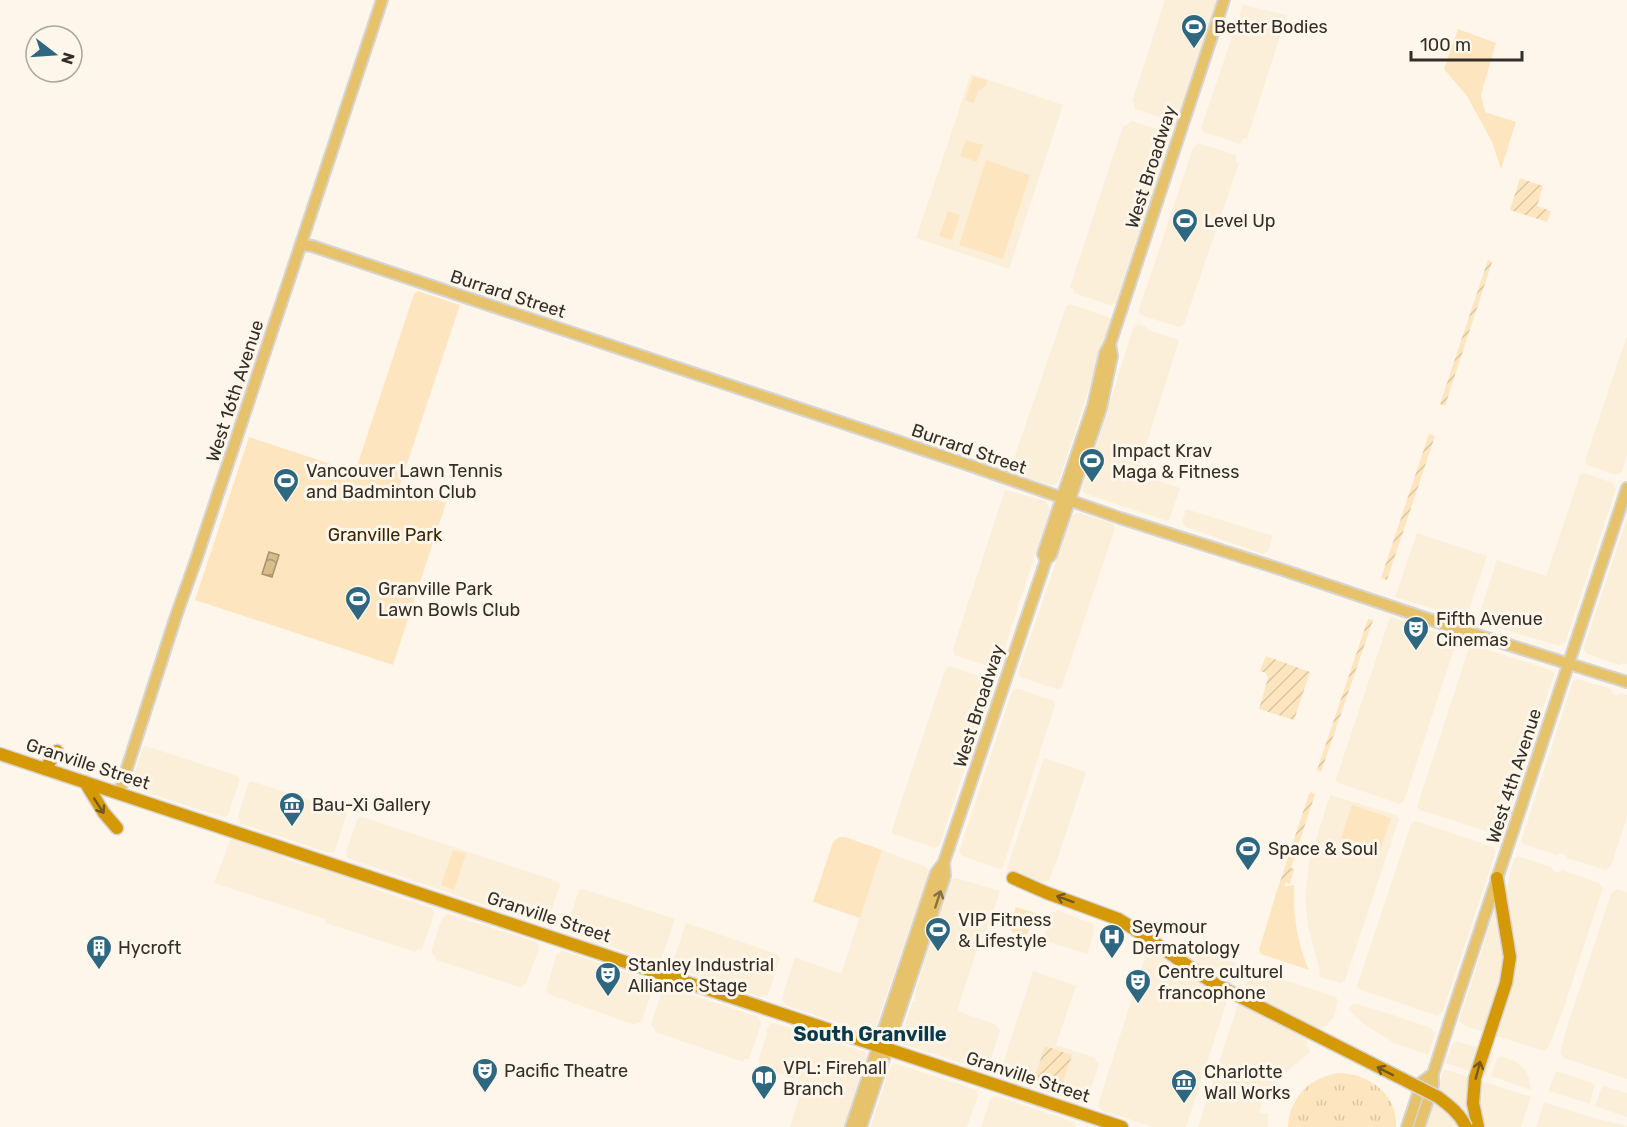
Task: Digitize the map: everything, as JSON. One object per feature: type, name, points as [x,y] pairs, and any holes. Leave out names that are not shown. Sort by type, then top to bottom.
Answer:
[{"type":"highway","points":[[45,769],[57,751]]},
{"type":"highway","name":"Granville Street","points":[[0,754],[1122,1127]]},
{"type":"highway","points":[[85,782],[104,813],[117,828]]},
{"type":"highway","points":[[1013,878],[1118,919],[1217,985],[1438,1097],[1452,1107],[1466,1127]]},
{"type":"highway","points":[[1478,1127],[1473,1103],[1475,1078],[1509,969],[1509,945],[1497,878]]},
{"type":"main road","name":"West 16th Avenue","points":[[119,793],[382,0]]},
{"type":"main road","name":"West Broadway","points":[[852,1127],[945,876],[944,862],[1046,560],[1043,554],[1101,408],[1112,356],[1110,344],[1224,0]]},
{"type":"main road","name":"Burrard Street","points":[[301,245],[312,246],[1455,628],[1627,682]]},
{"type":"main road","name":"West 4th Avenue","points":[[1419,1127],[1433,1085],[1433,1074],[1627,488]]},
{"type":"main road","name":"West Broadway","points":[[861,1127],[883,1047]]},
{"type":"main road","name":"West 4th Avenue","points":[[1407,1127],[1422,1082],[1433,1074]]},
{"type":"shaded area","points":[[1165,0],[1217,0],[1181,118],[1175,122],[1136,109],[1135,103],[1132,102]]},
{"type":"shaded area","points":[[1243,5],[1287,15],[1247,139],[1244,138],[1240,144],[1204,132],[1201,128]]},
{"type":"shaded area","points":[[971,74],[1063,105],[1009,269],[916,238]]},
{"type":"shaded area","points":[[1132,121],[1169,133],[1173,138],[1119,303],[1110,305],[1074,293],[1073,288],[1070,287],[1123,126]]},
{"type":"shaded area","points":[[1198,143],[1236,155],[1236,162],[1239,163],[1184,324],[1179,327],[1143,316],[1139,309],[1193,148]]},
{"type":"shaded area","points":[[1070,304],[1108,317],[1111,321],[1059,480],[1052,485],[1009,473],[1066,307]]},
{"type":"shaded area","points":[[1138,324],[1148,330],[1179,340],[1137,474],[1180,488],[1167,521],[1086,494],[1082,490],[1133,329]]},
{"type":"shaded area","points":[[1627,335],[1627,455],[1622,472],[1616,475],[1587,465],[1585,461]]},
{"type":"shaded area","points":[[1584,473],[1613,483],[1616,489],[1565,643],[1560,646],[1482,623],[1479,615],[1497,560],[1546,576],[1580,475]]},
{"type":"shaded area","points":[[1005,490],[1046,501],[1050,509],[1000,663],[994,668],[954,655],[953,649]]},
{"type":"shaded area","points":[[1186,509],[1273,536],[1268,551],[1263,554],[1186,527],[1182,522]]},
{"type":"shaded area","points":[[1075,513],[1113,524],[1115,528],[1059,690],[1023,678],[1019,670],[1072,516]]},
{"type":"shaded area","points":[[1627,518],[1627,664],[1619,665],[1588,654],[1584,648]]},
{"type":"shaded area","points":[[1417,533],[1487,556],[1465,616],[1461,617],[1395,597]]},
{"type":"shaded area","points":[[1390,617],[1453,638],[1456,643],[1404,801],[1400,804],[1335,782]]},
{"type":"shaded area","points":[[1472,645],[1551,670],[1554,674],[1503,831],[1498,835],[1420,810],[1417,807],[1469,648]]},
{"type":"shaded area","points":[[949,666],[988,679],[992,684],[940,844],[935,848],[893,834],[892,830],[945,670]]},
{"type":"shaded area","points":[[1577,679],[1611,689],[1613,694],[1627,695],[1627,817],[1611,866],[1606,870],[1567,858],[1566,855],[1560,853],[1557,855],[1523,844],[1521,841],[1573,681]]},
{"type":"shaded area","points":[[1015,689],[1054,701],[1055,705],[1003,867],[1000,869],[962,856],[959,852],[1011,694]]},
{"type":"shaded area","points":[[146,746],[238,776],[240,779],[228,815],[220,816],[133,788],[132,782],[143,747]]},
{"type":"shaded area","points":[[1044,758],[1086,772],[1057,860],[1049,880],[1044,882],[1008,872],[1007,868]]},
{"type":"shaded area","points":[[251,781],[347,812],[335,851],[327,852],[240,823],[238,816]]},
{"type":"shaded area","points":[[1330,795],[1396,815],[1399,819],[1345,980],[1341,983],[1319,977],[1320,972],[1308,926],[1305,899],[1309,862]]},
{"type":"shaded area","points":[[358,817],[557,881],[560,886],[547,923],[542,924],[347,858],[346,852]]},
{"type":"shaded area","points":[[1416,821],[1493,847],[1496,851],[1443,1011],[1438,1016],[1361,990],[1357,986],[1411,824]]},
{"type":"shaded area","points":[[234,838],[280,854],[288,860],[306,866],[315,865],[354,878],[361,884],[431,908],[434,914],[422,949],[415,952],[214,883],[230,840]]},
{"type":"shaded area","points":[[882,850],[925,866],[929,873],[875,1028],[870,1033],[788,1006],[782,998],[795,957],[841,974]]},
{"type":"shaded area","points":[[1518,856],[1551,867],[1558,873],[1562,870],[1599,883],[1603,888],[1562,1013],[1548,1048],[1544,1051],[1465,1026],[1459,1021],[1496,906],[1506,899],[1510,873],[1514,859]]},
{"type":"shaded area","points":[[956,878],[1000,891],[984,938],[981,938],[957,1011],[997,1025],[1000,1030],[986,1070],[903,1044],[901,1040],[912,1002],[916,1001],[915,993],[948,884]]},
{"type":"shaded area","points":[[583,889],[675,919],[661,960],[655,962],[569,932],[567,926],[579,890]]},
{"type":"shaded area","points":[[1616,889],[1627,892],[1627,1079],[1564,1058],[1560,1054],[1611,894]]},
{"type":"shaded area","points":[[1057,910],[1093,924],[1093,929],[1095,929],[1087,954],[1043,940],[1051,915]]},
{"type":"shaded area","points":[[448,914],[536,942],[539,949],[526,984],[522,988],[436,960],[431,952],[442,918]]},
{"type":"shaded area","points":[[686,923],[777,954],[780,958],[768,995],[761,997],[675,968],[673,962]]},
{"type":"shaded area","points":[[1154,943],[1191,948],[1235,963],[1238,967],[1186,1127],[1153,1127],[1101,1110],[1098,1105],[1149,945]]},
{"type":"shaded area","points":[[563,951],[651,981],[653,987],[641,1023],[635,1025],[548,994],[546,990],[557,954]]},
{"type":"shaded area","points":[[1251,970],[1336,997],[1338,1002],[1333,1018],[1326,1026],[1311,1032],[1307,1043],[1310,1052],[1282,1076],[1262,1104],[1259,1112],[1268,1114],[1268,1127],[1198,1127],[1248,974]]},
{"type":"shaded area","points":[[1033,971],[1076,986],[1056,1045],[1096,1058],[1099,1064],[1087,1098],[1083,1102],[1079,1103],[1004,1077],[1000,1073]]},
{"type":"shaded area","points":[[668,987],[758,1017],[761,1024],[749,1059],[744,1059],[743,1062],[655,1032],[651,1025],[662,991]]},
{"type":"shaded area","points":[[1353,1004],[1431,1028],[1435,1036],[1428,1055],[1394,1043],[1363,1023],[1348,1009]]},
{"type":"shaded area","points":[[774,1023],[865,1052],[866,1057],[844,1127],[790,1127],[804,1082],[762,1068],[763,1066],[758,1062],[766,1031],[770,1024]]},
{"type":"shaded area","points":[[1456,1041],[1494,1053],[1486,1076],[1446,1063],[1451,1046]]},
{"type":"shaded area","points":[[1502,1056],[1518,1063],[1525,1070],[1531,1090],[1491,1076],[1497,1058]]},
{"type":"shaded area","points":[[894,1063],[977,1090],[978,1096],[967,1127],[870,1127],[890,1068]]},
{"type":"shaded area","points":[[1444,1069],[1531,1097],[1521,1127],[1425,1127]]},
{"type":"shaded area","points":[[1557,1071],[1595,1084],[1590,1104],[1549,1091]]},
{"type":"shaded area","points":[[1604,1086],[1627,1093],[1627,1117],[1595,1106]]},
{"type":"shaded area","points":[[996,1096],[1074,1122],[1076,1127],[981,1127],[990,1100]]},
{"type":"shaded area","points":[[1544,1102],[1593,1118],[1627,1127],[1536,1127]]},
{"type":"green space","points":[[1458,29],[1496,43],[1481,94],[1485,112],[1516,122],[1501,169],[1492,142],[1467,96],[1444,69]]},
{"type":"green space","points":[[973,76],[987,80],[986,86],[978,91],[974,103],[965,100]]},
{"type":"green space","points":[[966,140],[983,145],[977,162],[960,156]]},
{"type":"green space","points":[[986,160],[1030,175],[1003,259],[959,245]]},
{"type":"green space","points":[[1520,178],[1543,186],[1537,206],[1551,211],[1547,222],[1510,210]]},
{"type":"green space","points":[[948,211],[960,215],[952,240],[939,236]]},
{"type":"green space","points":[[1488,260],[1492,262],[1445,406],[1440,404]]},
{"type":"green space","name":"Granville Park","points":[[418,291],[460,305],[399,488],[446,503],[393,665],[195,600],[249,437],[355,472],[414,294]]},
{"type":"green space","points":[[1429,434],[1435,436],[1387,580],[1381,578]]},
{"type":"green space","points":[[1368,619],[1373,620],[1321,772],[1317,770]]},
{"type":"green space","points":[[1266,656],[1310,672],[1294,720],[1259,709],[1268,678],[1266,673],[1260,671]]},
{"type":"green space","points":[[1311,792],[1315,794],[1291,868],[1294,869],[1290,884],[1286,882],[1283,890],[1278,888]]},
{"type":"green space","points":[[1352,805],[1391,818],[1380,851],[1341,838]]},
{"type":"green space","points":[[839,837],[882,850],[860,918],[813,902],[833,842]]},
{"type":"green space","points":[[453,850],[466,854],[454,890],[441,885]]},
{"type":"green space","points":[[1294,885],[1297,928],[1301,949],[1309,970],[1261,954],[1259,950],[1278,887]]},
{"type":"green space","points":[[1016,907],[1035,913],[1026,938],[1013,933],[1010,928]]},
{"type":"green space","points":[[1045,1046],[1072,1055],[1060,1091],[1033,1082]]},
{"type":"green space","points":[[1338,1073],[1360,1077],[1379,1088],[1392,1105],[1396,1127],[1288,1127],[1292,1107],[1303,1091],[1319,1079]]},
{"type":"water","points":[[269,552],[279,555],[272,577],[262,574]]},
{"type":"place","name":"Better Bodies","points":[[1194,50]]},
{"type":"place","name":"Level Up","points":[[1185,244]]},
{"type":"place","name":"Impact Krav Maga & Fitness","points":[[1092,484]]},
{"type":"place","name":"Vancouver Lawn Tennis and Badminton Club","points":[[286,504]]},
{"type":"place","name":"Granville Park Lawn Bowls Club","points":[[358,622]]},
{"type":"place","name":"Fifth Avenue Cinemas","points":[[1416,652]]},
{"type":"place","name":"Bau-Xi Gallery","points":[[292,828]]},
{"type":"place","name":"Space & Soul","points":[[1248,872]]},
{"type":"place","name":"VIP Fitness & Lifestyle","points":[[938,953]]},
{"type":"place","name":"Seymour Dermatology","points":[[1112,960]]},
{"type":"place","name":"Hycroft","points":[[99,971]]},
{"type":"place","name":"Stanley Industrial Alliance Stage","points":[[608,998]]},
{"type":"place","name":"Centre culturel francophone","points":[[1138,1005]]},
{"type":"place","name":"Pacific Theatre","points":[[485,1094]]},
{"type":"place","name":"VPL: Firehall Branch","points":[[764,1101]]},
{"type":"place","name":"Charlotte Wall Works","points":[[1184,1105]]},
{"type":"district","name":"South Granville","points":[[870,1034]]}]
